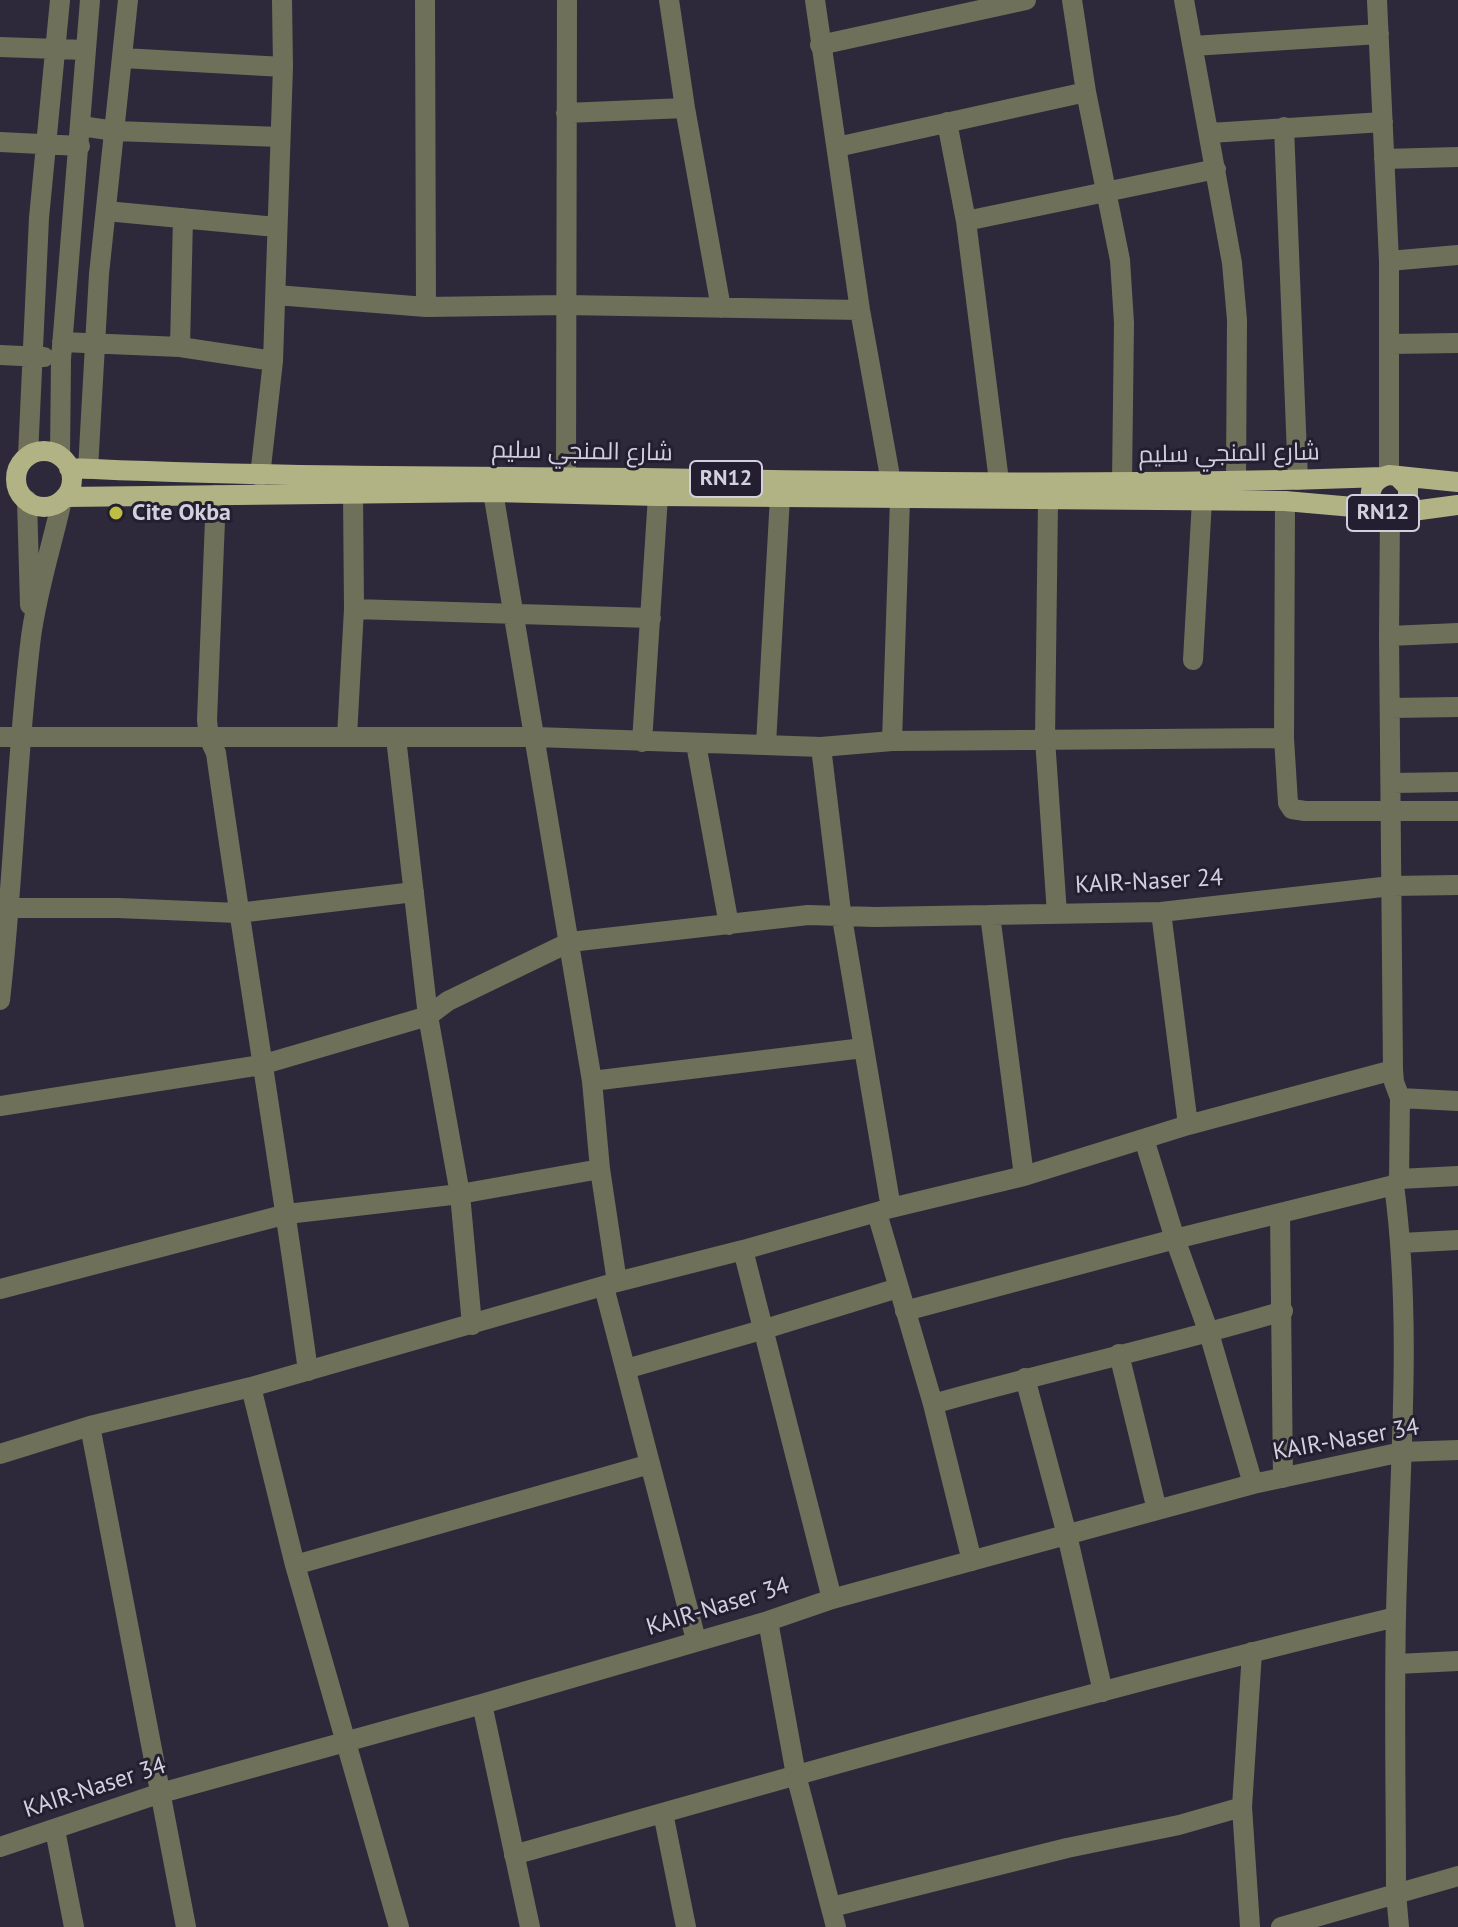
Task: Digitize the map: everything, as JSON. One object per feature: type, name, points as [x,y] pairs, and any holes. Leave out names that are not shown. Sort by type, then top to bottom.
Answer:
[{"type":"main road","name":"RN12","points":[[16,463],[39,451],[72,464]]},
{"type":"main road","points":[[16,463],[17,487],[25,499]]},
{"type":"main road","name":"شارع المنجي سليم","points":[[72,464],[260,476],[566,477],[896,490],[1048,501],[1285,501],[1388,512],[1458,505]]},
{"type":"main road","points":[[64,499],[71,487],[72,464]]},
{"type":"main road","name":"شارع المنجي سليم","points":[[64,499],[353,492],[780,497],[999,481],[1236,481],[1389,476],[1458,482]]},
{"type":"main road","name":"RN12","points":[[1389,476],[1408,487],[1410,494],[1408,502],[1388,512],[1370,495],[1375,481],[1389,476]]},
{"type":"main road","name":"RN12","points":[[0,496],[48,506],[64,499]]},
{"type":"street","points":[[16,463],[33,357],[39,218],[60,0]]},
{"type":"street","points":[[72,464],[62,350],[90,0]]},
{"type":"street","points":[[72,464],[93,343],[128,0]]},
{"type":"street","points":[[260,476],[273,361],[283,67],[282,0]]},
{"type":"street","points":[[425,0],[426,307]]},
{"type":"street","points":[[566,477],[567,0]]},
{"type":"street","points":[[669,0],[721,308]]},
{"type":"street","points":[[815,0],[860,310],[896,490],[892,741]]},
{"type":"street","points":[[820,45],[1026,0]]},
{"type":"street","points":[[1072,0],[1086,92],[1120,260],[1124,323],[1122,482]]},
{"type":"street","points":[[1184,0],[1232,263],[1237,320],[1236,481]]},
{"type":"street","points":[[1377,0],[1389,261],[1389,476]]},
{"type":"street","points":[[1193,46],[1379,34]]},
{"type":"street","points":[[0,47],[86,50]]},
{"type":"street","points":[[123,58],[283,67]]},
{"type":"street","points":[[837,147],[1086,92]]},
{"type":"street","points":[[566,113],[685,108]]},
{"type":"street","points":[[947,122],[966,221],[999,481]]},
{"type":"street","points":[[1210,133],[1383,122]]},
{"type":"street","points":[[1284,127],[1298,480]]},
{"type":"street","points":[[0,142],[46,143],[115,131],[280,137]]},
{"type":"street","points":[[1384,159],[1458,157]]},
{"type":"street","points":[[966,221],[1216,169]]},
{"type":"street","points":[[106,211],[276,227]]},
{"type":"street","points":[[180,347],[183,218]]},
{"type":"street","points":[[1389,261],[1458,255]]},
{"type":"street","points":[[276,295],[426,307],[565,305],[860,310]]},
{"type":"street","points":[[0,355],[33,357],[93,343],[180,347],[273,361]]},
{"type":"street","points":[[1390,344],[1458,343]]},
{"type":"street","points":[[347,736],[354,609],[353,492]]},
{"type":"street","points":[[493,492],[516,614],[592,1081],[611,1285],[626,1369],[696,1640]]},
{"type":"street","points":[[216,495],[207,720],[209,738],[216,753],[308,1371]]},
{"type":"street","points":[[642,742],[658,496]]},
{"type":"street","points":[[766,744],[780,497]]},
{"type":"street","points":[[25,499],[31,633]]},
{"type":"street","points":[[0,1000],[10,738],[31,633],[64,499]]},
{"type":"street","points":[[1193,660],[1202,500]]},
{"type":"street","points":[[1048,501],[1045,739],[1057,914]]},
{"type":"street","points":[[1285,501],[1284,738],[1288,803],[1292,809],[1458,811]]},
{"type":"street","points":[[1388,512],[1393,1070],[1400,1098],[1396,1182],[1401,1243],[1402,1452],[1396,1617],[1396,1893],[1399,1927]]},
{"type":"street","points":[[354,609],[651,618]]},
{"type":"street","points":[[1389,636],[1458,633]]},
{"type":"street","points":[[1391,708],[1458,707]]},
{"type":"street","points":[[10,738],[536,737],[821,747],[892,741],[1284,738]]},
{"type":"street","points":[[396,738],[428,1016],[460,1194],[472,1325]]},
{"type":"street","points":[[696,744],[729,925]]},
{"type":"street","points":[[821,747],[842,917],[898,1288],[933,1404],[972,1561]]},
{"type":"street","points":[[1392,783],[1458,782]]},
{"type":"street","name":"KAIR-Naser 24","points":[[0,1106],[261,1065],[428,1016],[448,1001],[570,942],[791,916],[1161,912],[1391,886],[1458,885]]},
{"type":"street","points":[[5,908],[118,908],[238,913],[414,892]]},
{"type":"street","points":[[1161,912],[1188,1125]]},
{"type":"street","points":[[990,915],[1024,1176]]},
{"type":"street","points":[[592,1081],[863,1048]]},
{"type":"street","points":[[0,1454],[90,1426],[251,1387],[884,1210],[1024,1176],[1188,1125],[1393,1070]]},
{"type":"street","points":[[1400,1098],[1458,1101]]},
{"type":"street","points":[[1144,1139],[1209,1333],[1253,1484]]},
{"type":"street","points":[[0,1289],[287,1214],[460,1194],[600,1169]]},
{"type":"street","points":[[905,1311],[1396,1182],[1458,1176]]},
{"type":"street","points":[[1280,1213],[1283,1478]]},
{"type":"street","points":[[1401,1243],[1458,1240]]},
{"type":"street","points":[[743,1250],[832,1599]]},
{"type":"street","points":[[626,1369],[898,1288]]},
{"type":"street","points":[[933,1404],[1283,1311]]},
{"type":"street","points":[[1119,1354],[1157,1510]]},
{"type":"street","points":[[1025,1378],[1067,1535],[1103,1692]]},
{"type":"street","points":[[251,1387],[295,1565],[346,1741],[392,1925]]},
{"type":"street","points":[[90,1426],[186,1927]]},
{"type":"street","name":"KAIR-Naser 34","points":[[0,1847],[161,1793],[482,1704],[768,1621],[832,1599],[1157,1510],[1253,1484],[1402,1452],[1458,1450]]},
{"type":"street","points":[[295,1565],[650,1464]]},
{"type":"street","points":[[514,1855],[1103,1692],[1396,1617]]},
{"type":"street","points":[[768,1621],[796,1775],[834,1917],[1067,1848],[1179,1825],[1242,1807]]},
{"type":"street","points":[[1250,1927],[1242,1807],[1252,1652]]},
{"type":"street","points":[[1397,1664],[1458,1661]]},
{"type":"street","points":[[482,1704],[530,1927]]},
{"type":"street","points":[[663,1813],[686,1927]]},
{"type":"street","points":[[55,1830],[74,1927]]},
{"type":"street","points":[[1281,1927],[1458,1876]]},
{"type":"place","name":"Cite Okba","points":[[116,513]]}]
